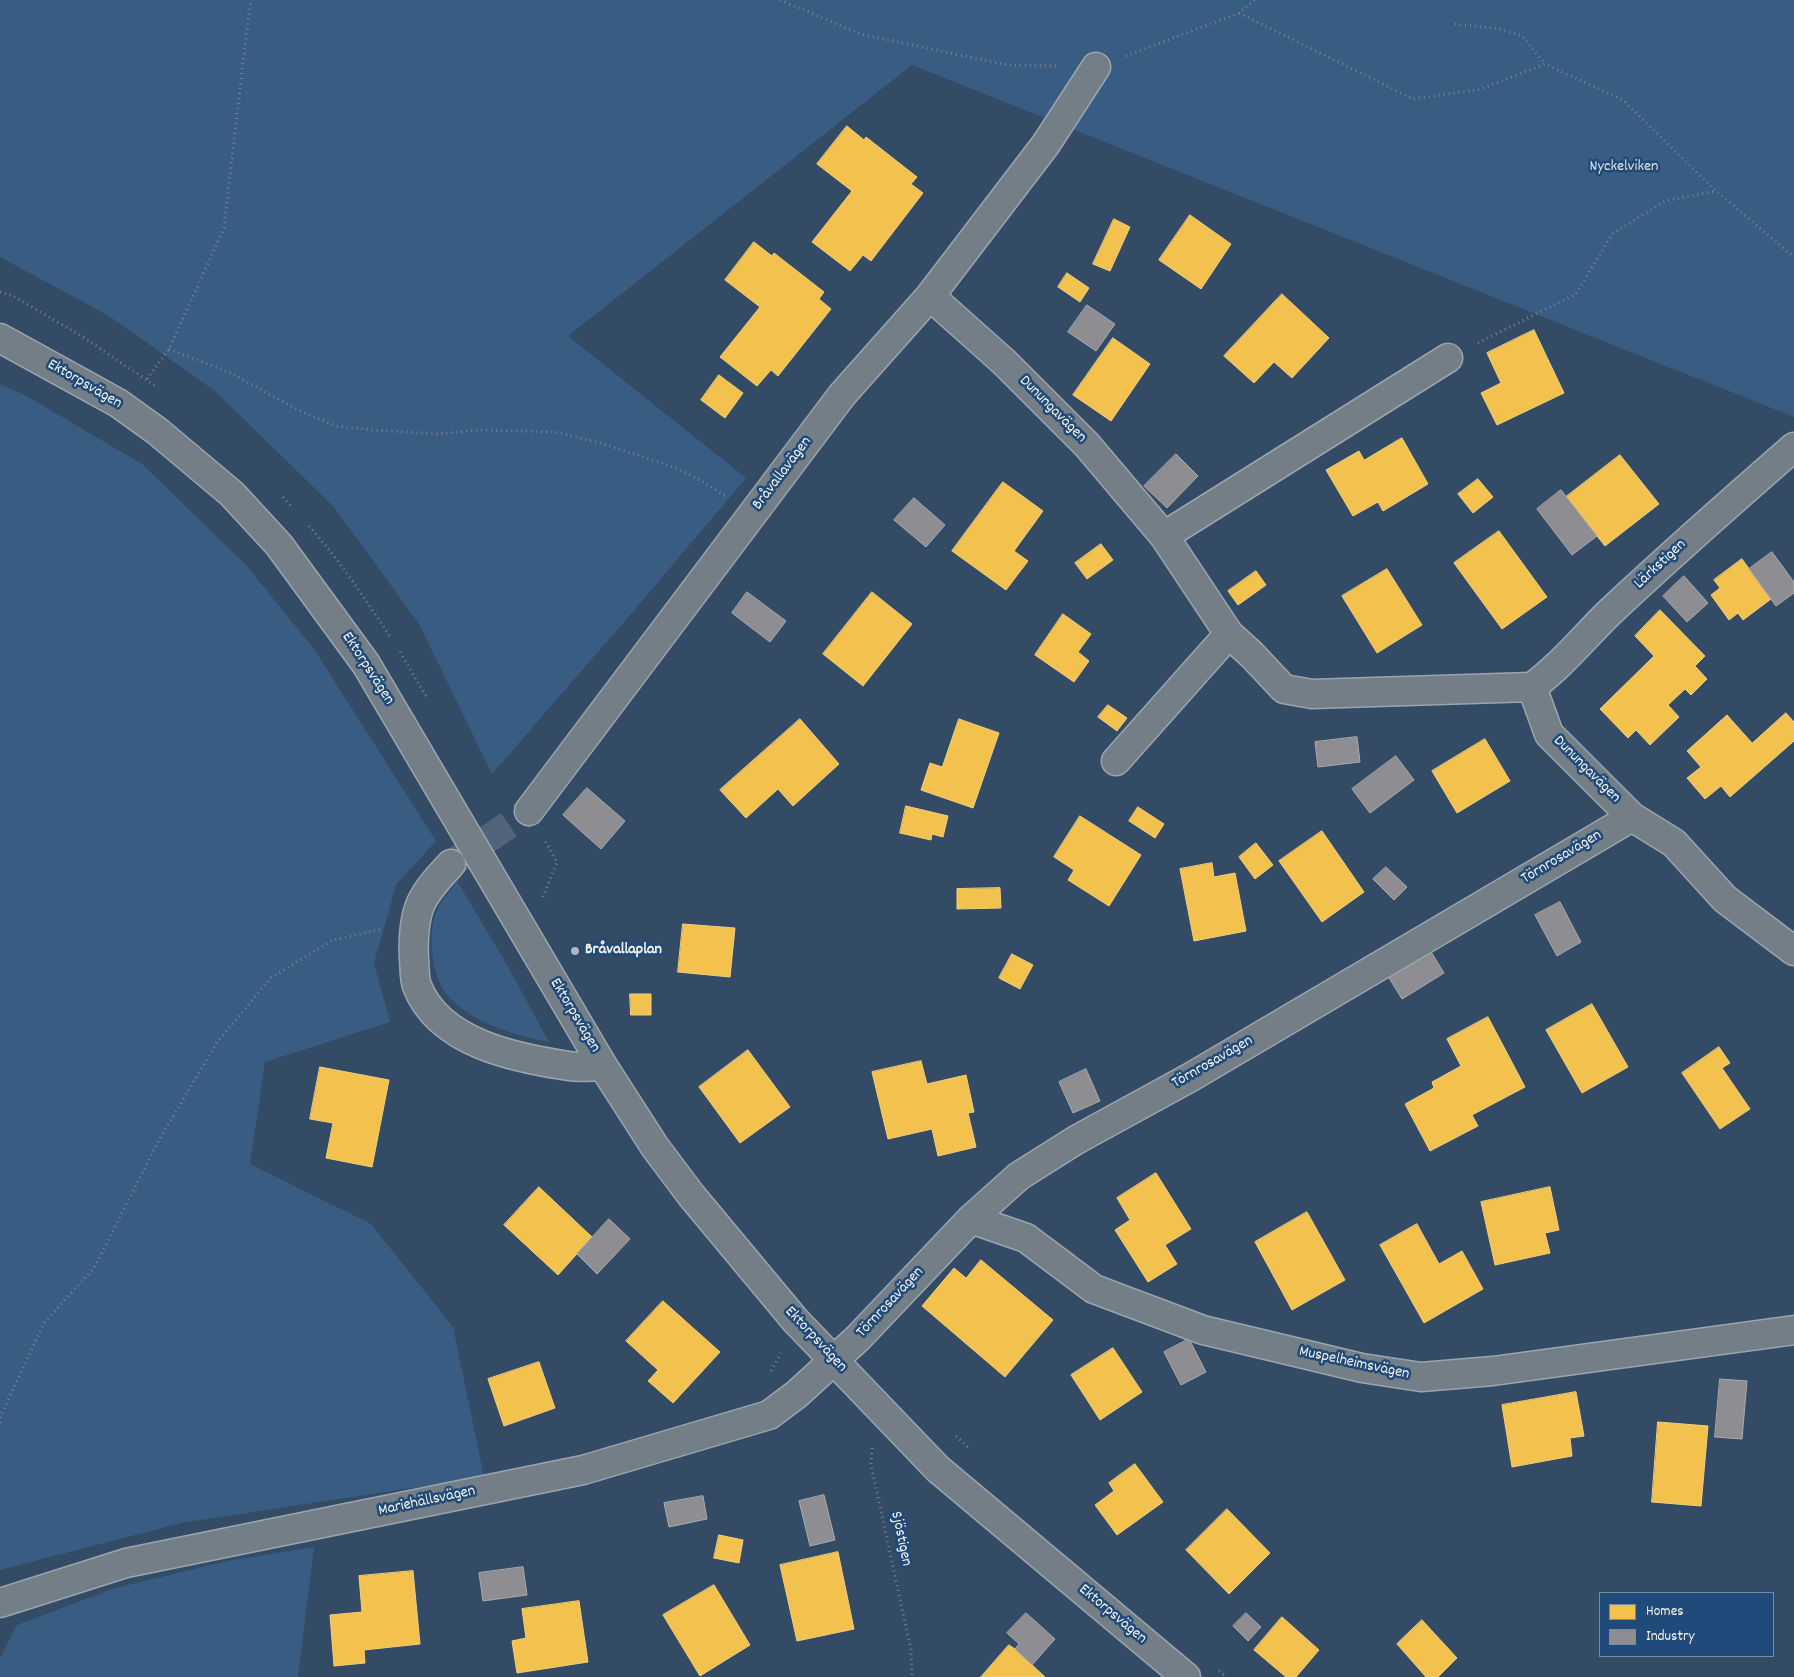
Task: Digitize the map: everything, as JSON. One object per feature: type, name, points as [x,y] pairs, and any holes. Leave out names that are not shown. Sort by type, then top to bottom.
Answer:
[{"type":"street","name":"Bråvallavägen","points":[[528,812],[842,395],[930,296],[1046,144],[1096,67]]},
{"type":"street","name":"Dunungavägen","points":[[930,296],[1004,362],[1088,446],[1164,536],[1229,634],[1284,689],[1312,694],[1532,688],[1549,734],[1632,817],[1674,843],[1724,899],[1794,951]]},
{"type":"street","name":"Ektorpsvägen","points":[[0,338],[118,403],[157,431],[232,494],[279,545],[366,664],[603,1066],[655,1147],[691,1195],[795,1320],[938,1469],[1186,1677]]},
{"type":"street","points":[[1164,536],[1448,358]]},
{"type":"street","name":"Lärkstigen","points":[[1532,688],[1546,677],[1594,627],[1703,526],[1794,447]]},
{"type":"street","points":[[1116,761],[1229,634]]},
{"type":"street","name":"Törnrosavägen","points":[[834,1360],[864,1332],[971,1219],[1019,1176],[1076,1140],[1191,1077],[1632,817]]},
{"type":"street","points":[[451,864],[431,886],[420,904],[416,922],[414,952],[417,985],[430,1009],[464,1038],[514,1056],[570,1067],[603,1066]]},
{"type":"street","name":"Muspelheimsvägen","points":[[971,1219],[1026,1238],[1094,1289],[1203,1330],[1362,1368],[1421,1377],[1493,1371],[1794,1330]]},
{"type":"street","name":"Mariehällsvägen","points":[[0,1602],[126,1563],[583,1470],[769,1415],[797,1394],[834,1360]]},
{"type":"path","points":[[147,379],[169,349],[224,228],[251,0]]},
{"type":"path","points":[[780,0],[860,34],[1007,65],[1096,67],[1239,14],[1255,0]]},
{"type":"path","points":[[1239,14],[1413,99],[1480,89],[1544,64]]},
{"type":"path","points":[[1455,24],[1500,29],[1522,36],[1544,64],[1623,100],[1716,191],[1794,257]]},
{"type":"path","points":[[1448,358],[1576,294],[1612,234],[1665,201],[1716,191]]},
{"type":"path","points":[[0,292],[13,296],[82,337],[161,390]]},
{"type":"path","points":[[169,349],[231,373],[296,409],[336,426],[438,434],[479,430],[556,432],[604,444],[676,468],[736,503],[751,516]]},
{"type":"path","points":[[280,494],[293,508]]},
{"type":"path","points":[[306,523],[326,545],[394,642]]},
{"type":"path","points":[[399,650],[429,701]]},
{"type":"path","points":[[528,812],[557,862],[540,902],[536,894]]},
{"type":"path","points":[[0,1423],[44,1323],[94,1268],[158,1142],[217,1042],[272,978],[331,941],[416,922]]},
{"type":"path","name":"Sjöstigen","points":[[876,1405],[871,1465],[911,1650],[912,1677]]},
{"type":"path","points":[[952,1432],[972,1451]]},
{"type":"path","points":[[1219,1670],[1226,1677]]},
{"type":"green space","name":"Nyckelviken","points":[[0,0],[1794,0],[1794,417],[912,65],[568,336],[746,478],[492,774],[419,624],[334,507],[215,391],[109,316],[0,257]]},
{"type":"green space","points":[[0,384],[28,397],[142,464],[246,565],[314,649],[436,841],[396,885],[374,963],[390,1022],[265,1062],[250,1164],[371,1224],[453,1327],[484,1477],[181,1523],[0,1570]]},
{"type":"green space","points":[[457,881],[507,965],[549,1042],[509,1032],[482,1021],[459,1006],[442,987],[434,963],[432,928],[439,906]]},
{"type":"green space","points":[[314,1547],[298,1677],[0,1677],[0,1659],[17,1625],[112,1589],[227,1561]]},
{"type":"building: Homes","points":[[847,126],[864,140],[866,137],[917,177],[911,184],[923,193],[871,261],[863,255],[850,271],[812,242],[852,191],[817,164]]},
{"type":"building: Homes","points":[[1190,215],[1231,244],[1201,289],[1159,260]]},
{"type":"building: Homes","points":[[1114,219],[1130,227],[1110,271],[1093,264]]},
{"type":"building: Homes","points":[[754,242],[772,256],[774,253],[824,292],[819,299],[831,309],[778,376],[771,370],[757,386],[720,357],[760,307],[725,280]]},
{"type":"building: Homes","points":[[1067,273],[1089,288],[1080,302],[1058,287]]},
{"type":"building: Homes","points":[[1282,294],[1329,338],[1292,378],[1274,362],[1254,383],[1224,356]]},
{"type":"building: Homes","points":[[1534,330],[1564,393],[1497,425],[1481,393],[1501,383],[1487,353]]},
{"type":"building: Homes","points":[[1113,338],[1150,364],[1111,421],[1073,395]]},
{"type":"building: Homes","points":[[719,375],[743,393],[725,418],[701,400]]},
{"type":"building: Homes","points":[[1402,438],[1428,484],[1383,511],[1378,502],[1353,516],[1326,470],[1359,451],[1364,460]]},
{"type":"building: Homes","points":[[1620,455],[1659,504],[1605,546],[1566,497]]},
{"type":"building: Homes","points":[[1478,479],[1493,497],[1473,513],[1458,494]]},
{"type":"building: Homes","points":[[1003,482],[1043,511],[1014,551],[1028,561],[1006,590],[952,551]]},
{"type":"building: Homes","points":[[1499,531],[1547,597],[1502,629],[1454,563]]},
{"type":"building: Homes","points":[[1101,544],[1113,560],[1087,579],[1075,563]]},
{"type":"building: Homes","points":[[1742,559],[1771,599],[1743,620],[1738,613],[1729,620],[1711,595],[1720,588],[1714,580]]},
{"type":"building: Homes","points":[[1387,569],[1422,625],[1377,653],[1342,596]]},
{"type":"building: Homes","points":[[1256,571],[1266,585],[1238,605],[1228,591]]},
{"type":"building: Homes","points":[[872,592],[912,624],[863,686],[823,654]]},
{"type":"building: Homes","points":[[1660,610],[1705,656],[1695,666],[1707,679],[1691,695],[1685,689],[1668,705],[1679,717],[1650,745],[1636,730],[1628,738],[1600,709],[1654,656],[1635,636]]},
{"type":"building: Homes","points":[[1063,614],[1091,634],[1078,652],[1089,661],[1074,682],[1035,655]]},
{"type":"building: Homes","points":[[1108,705],[1127,718],[1117,731],[1098,717]]},
{"type":"building: Homes","points":[[1786,713],[1794,722],[1794,741],[1730,797],[1721,786],[1705,799],[1687,778],[1701,767],[1687,751],[1727,715],[1752,743]]},
{"type":"building: Homes","points":[[800,719],[839,764],[793,806],[778,789],[746,818],[720,790]]},
{"type":"building: Homes","points":[[959,719],[999,733],[973,808],[921,790],[930,763],[942,767]]},
{"type":"building: Homes","points":[[1485,739],[1510,781],[1457,813],[1432,771]]},
{"type":"building: Homes","points":[[906,806],[948,816],[943,837],[932,834],[931,840],[900,833]]},
{"type":"building: Homes","points":[[1138,807],[1164,824],[1155,838],[1129,821]]},
{"type":"building: Homes","points":[[1080,816],[1141,855],[1109,906],[1068,880],[1074,870],[1054,857]]},
{"type":"building: Homes","points":[[1322,831],[1364,892],[1322,922],[1279,861]]},
{"type":"building: Homes","points":[[1256,843],[1273,865],[1255,879],[1239,857]]},
{"type":"building: Homes","points":[[1212,863],[1214,877],[1235,873],[1246,931],[1194,941],[1180,869]]},
{"type":"building: Homes","points":[[1000,888],[1001,908],[957,909],[957,889]]},
{"type":"building: Homes","points":[[683,924],[735,928],[730,977],[678,972]]},
{"type":"building: Homes","points":[[1012,954],[1033,965],[1020,989],[999,978]]},
{"type":"building: Homes","points":[[630,994],[651,994],[651,1015],[631,1015]]},
{"type":"building: Homes","points":[[1592,1004],[1628,1067],[1582,1093],[1546,1030]]},
{"type":"building: Homes","points":[[1488,1017],[1525,1087],[1472,1115],[1478,1126],[1430,1151],[1405,1104],[1434,1088],[1432,1082],[1461,1066],[1447,1039]]},
{"type":"building: Homes","points":[[1719,1047],[1730,1063],[1722,1068],[1750,1109],[1720,1129],[1682,1073]]},
{"type":"building: Homes","points":[[748,1050],[790,1107],[740,1143],[699,1087]]},
{"type":"building: Homes","points":[[921,1061],[927,1084],[966,1075],[974,1112],[968,1113],[976,1147],[938,1156],[932,1129],[888,1139],[872,1072]]},
{"type":"building: Homes","points":[[320,1067],[389,1080],[372,1167],[326,1158],[333,1123],[310,1119]]},
{"type":"building: Homes","points":[[1156,1173],[1191,1229],[1165,1245],[1177,1264],[1148,1282],[1115,1230],[1130,1220],[1117,1198]]},
{"type":"building: Homes","points":[[539,1187],[592,1237],[558,1275],[504,1225]]},
{"type":"building: Homes","points":[[1550,1187],[1559,1230],[1545,1233],[1550,1253],[1495,1265],[1481,1202]]},
{"type":"building: Homes","points":[[1307,1212],[1345,1280],[1292,1310],[1255,1242]]},
{"type":"building: Homes","points":[[1417,1224],[1439,1264],[1462,1251],[1483,1289],[1424,1323],[1380,1245]]},
{"type":"building: Homes","points":[[981,1260],[1053,1320],[1005,1377],[922,1306],[954,1268],[966,1278]]},
{"type":"building: Homes","points":[[663,1301],[720,1352],[673,1403],[648,1381],[658,1370],[626,1341]]},
{"type":"building: Homes","points":[[1113,1348],[1142,1392],[1100,1420],[1071,1375]]},
{"type":"building: Homes","points":[[539,1362],[555,1408],[504,1426],[488,1379]]},
{"type":"building: Homes","points":[[1576,1392],[1584,1436],[1570,1438],[1572,1456],[1512,1467],[1502,1405]]},
{"type":"building: Homes","points":[[1658,1422],[1708,1426],[1701,1506],[1652,1502]]},
{"type":"building: Homes","points":[[1135,1464],[1163,1502],[1117,1535],[1095,1505],[1114,1491],[1109,1483]]},
{"type":"building: Homes","points":[[1227,1509],[1270,1553],[1229,1594],[1186,1550]]},
{"type":"building: Homes","points":[[719,1535],[743,1540],[739,1563],[714,1558]]},
{"type":"building: Homes","points":[[838,1552],[854,1629],[797,1641],[780,1565]]},
{"type":"building: Homes","points":[[413,1571],[420,1644],[364,1650],[365,1663],[334,1666],[330,1615],[362,1612],[359,1576]]},
{"type":"building: Homes","points":[[714,1585],[750,1645],[700,1676],[663,1615]]},
{"type":"building: Homes","points":[[579,1601],[588,1662],[517,1673],[512,1641],[526,1638],[522,1609]]},
{"type":"building: Homes","points":[[1282,1617],[1319,1650],[1296,1677],[1286,1677],[1254,1650]]},
{"type":"building: Homes","points":[[1422,1620],[1457,1658],[1438,1677],[1426,1677],[1397,1644]]},
{"type":"building: Homes","points":[[1009,1645],[1015,1649],[1045,1677],[981,1677]]},
{"type":"building: Industry","points":[[1087,305],[1115,324],[1096,351],[1068,332]]},
{"type":"building: Industry","points":[[1176,454],[1198,476],[1167,508],[1144,486]]},
{"type":"building: Industry","points":[[1561,490],[1597,536],[1572,555],[1537,509]]},
{"type":"building: Industry","points":[[914,498],[945,525],[926,547],[894,520]]},
{"type":"building: Industry","points":[[1772,552],[1794,582],[1794,593],[1776,606],[1749,569]]},
{"type":"building: Industry","points":[[1684,576],[1708,603],[1687,622],[1663,596]]},
{"type":"building: Industry","points":[[747,592],[786,621],[770,642],[732,613]]},
{"type":"building: Industry","points":[[1357,737],[1360,762],[1318,767],[1315,742]]},
{"type":"building: Industry","points":[[1396,756],[1414,780],[1370,813],[1352,789]]},
{"type":"building: Industry","points":[[587,788],[625,821],[601,849],[563,815]]},
{"type":"building: Industry","points":[[1386,867],[1407,887],[1394,900],[1373,879]]},
{"type":"building: Industry","points":[[1560,902],[1581,942],[1557,956],[1535,915]]},
{"type":"building: Industry","points":[[1428,947],[1444,973],[1402,999],[1386,973]]},
{"type":"building: Industry","points":[[1086,1069],[1100,1101],[1073,1113],[1059,1082]]},
{"type":"building: Industry","points":[[609,1219],[630,1239],[597,1274],[577,1254]]},
{"type":"building: Industry","points":[[1189,1339],[1206,1372],[1181,1385],[1164,1352]]},
{"type":"building: Industry","points":[[1720,1379],[1747,1381],[1742,1439],[1715,1437]]},
{"type":"building: Industry","points":[[824,1495],[835,1540],[810,1546],[799,1501]]},
{"type":"building: Industry","points":[[703,1496],[707,1519],[669,1527],[664,1503]]},
{"type":"building: Industry","points":[[523,1567],[527,1595],[483,1601],[479,1573]]},
{"type":"building: Industry","points":[[1026,1613],[1055,1639],[1032,1665],[1015,1649],[1019,1644],[1007,1633]]},
{"type":"building: Industry","points":[[1246,1613],[1261,1627],[1248,1641],[1233,1626]]},
{"type":"tunnel","points":[[451,864],[529,811]]},
{"type":"place","name":"Bråvallaplan","points":[[575,951]]}]
